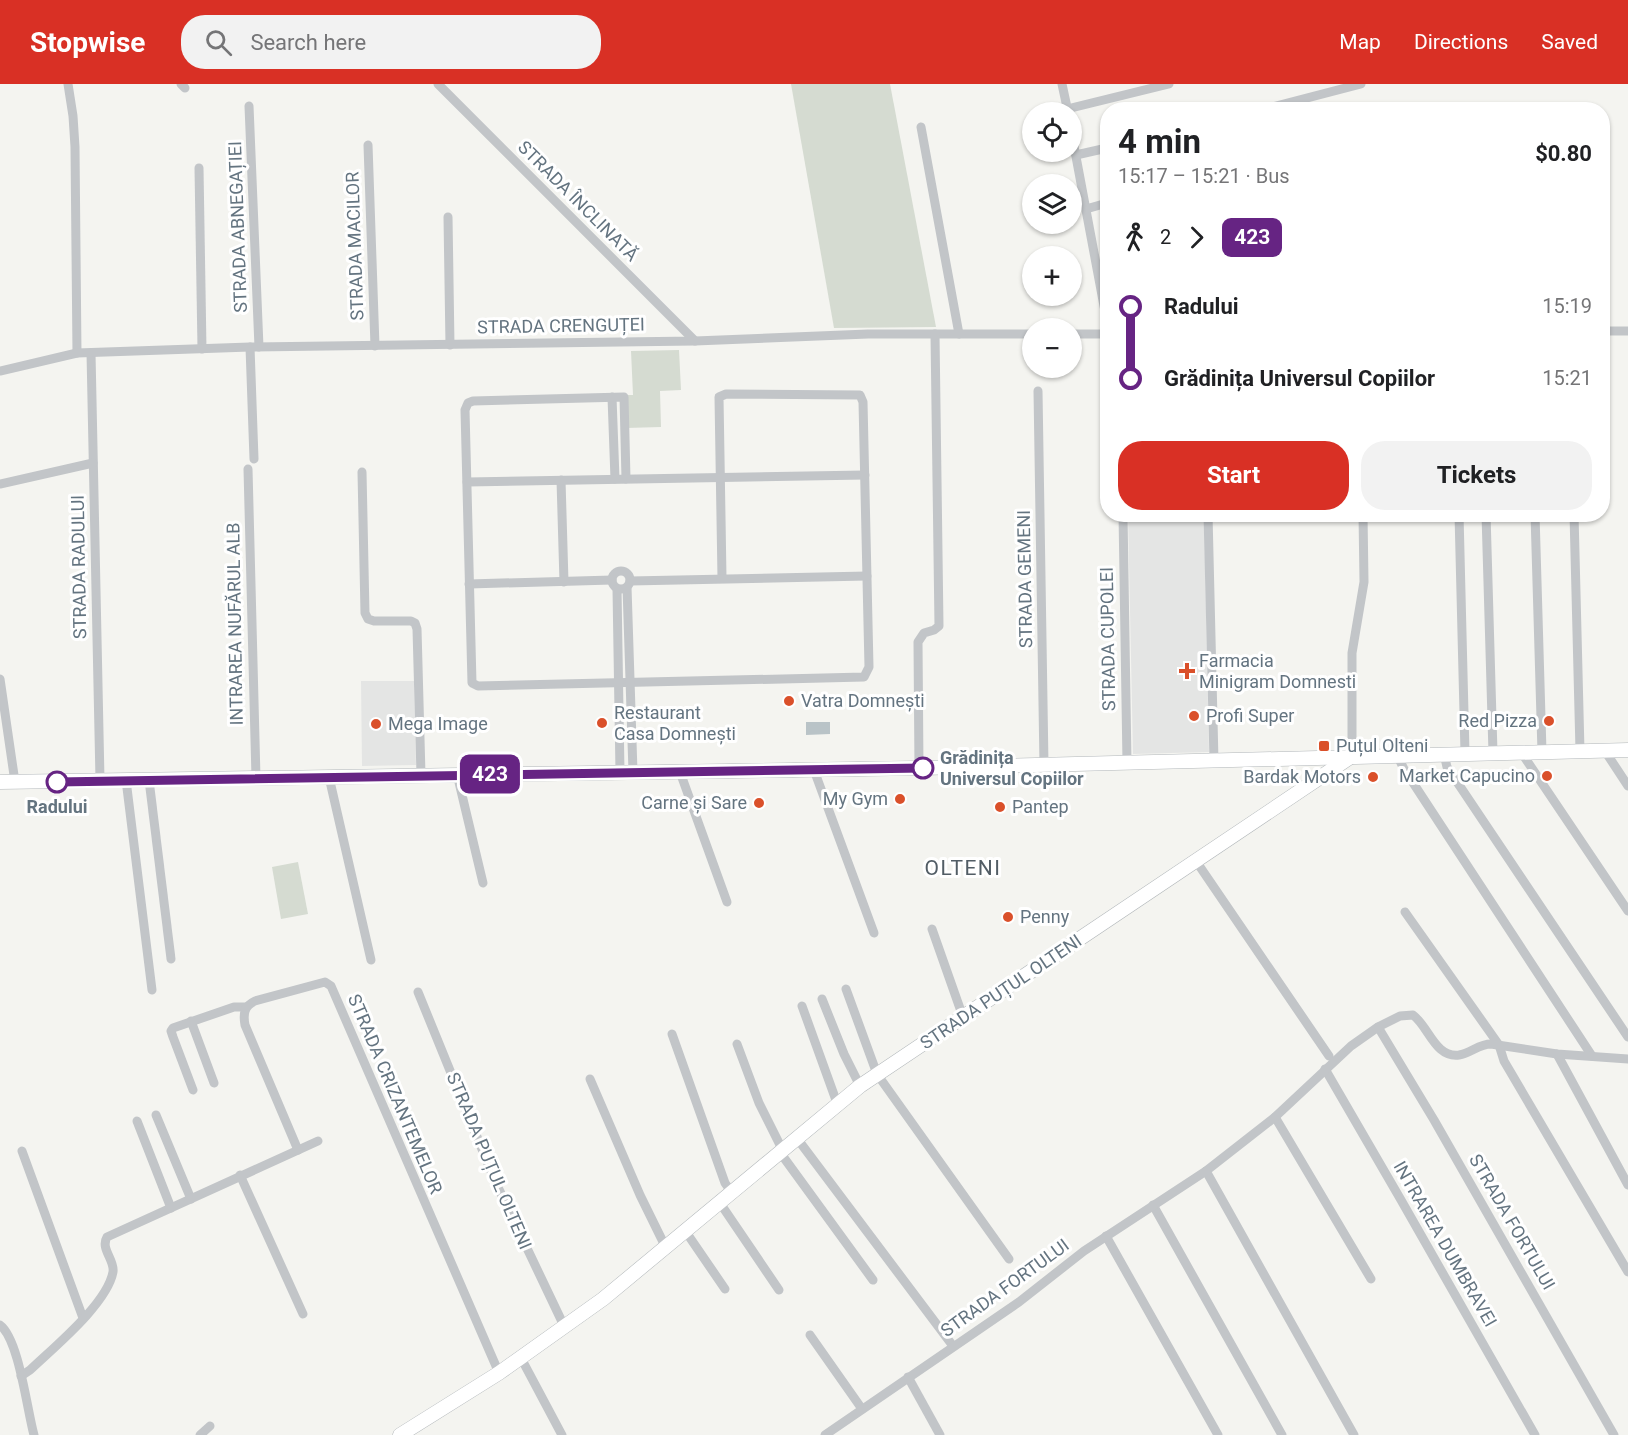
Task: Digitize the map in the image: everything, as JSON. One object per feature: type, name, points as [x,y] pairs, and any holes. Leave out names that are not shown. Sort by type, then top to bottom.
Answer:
[{"type":"main road","points":[[0,782],[919,768],[1628,750]]},
{"type":"main road","name":"STRADA PUȚUL OLTENI","points":[[400,1435],[499,1373],[565,1328],[686,1232],[796,1137],[860,1086],[1352,756]]},
{"type":"street","points":[[68,84],[75,147],[77,353]]},
{"type":"street","name":"STRADA ÎNCLINATĂ","points":[[438,84],[695,341]]},
{"type":"street","points":[[1062,84],[1065,102]]},
{"type":"street","points":[[1101,102],[1168,84]]},
{"type":"street","points":[[1292,102],[1361,84]]},
{"type":"street","points":[[1082,107],[1100,102]]},
{"type":"street","name":"STRADA ABNEGAȚIEI","points":[[249,106],[254,459]]},
{"type":"street","points":[[921,127],[959,334]]},
{"type":"street","name":"STRADA MACILOR","points":[[369,145],[375,346]]},
{"type":"street","points":[[1082,154],[1100,150]]},
{"type":"street","points":[[1077,162],[1100,284]]},
{"type":"street","points":[[200,168],[202,349]]},
{"type":"street","points":[[1086,209],[1100,205]]},
{"type":"street","points":[[448,217],[450,345]]},
{"type":"street","points":[[1610,331],[1628,331]]},
{"type":"street","name":"STRADA CRENGUȚEI","points":[[0,371],[77,353],[254,347],[695,341],[868,334],[1022,334]]},
{"type":"street","points":[[919,768],[918,642],[924,633],[939,626],[935,334]]},
{"type":"street","points":[[1082,334],[1100,334]]},
{"type":"street","name":"STRADA RADULUI","points":[[91,353],[100,780]]},
{"type":"street","name":"STRADA GEMENI","points":[[1038,391],[1044,765]]},
{"type":"street","points":[[626,479],[624,397],[473,401],[468,403],[465,410],[471,680],[474,685],[864,677],[869,667],[863,398],[860,394],[721,395],[718,400],[722,578]]},
{"type":"street","points":[[612,397],[615,479]]},
{"type":"street","points":[[0,484],[93,463]]},
{"type":"street","name":"INTRAREA NUFĂRUL ALB","points":[[248,469],[256,778]]},
{"type":"street","points":[[362,472],[365,613],[368,619],[374,621],[416,623],[421,775]]},
{"type":"street","points":[[467,482],[865,475]]},
{"type":"street","points":[[561,480],[564,582]]},
{"type":"street","name":"STRADA CUPOLEI","points":[[1123,522],[1127,763]]},
{"type":"street","points":[[1208,522],[1214,761]]},
{"type":"street","points":[[1352,756],[1352,653],[1364,582],[1363,522]]},
{"type":"street","points":[[1459,522],[1465,753]]},
{"type":"street","points":[[1486,522],[1492,753]]},
{"type":"street","points":[[1535,522],[1542,752]]},
{"type":"street","points":[[1574,522],[1580,751]]},
{"type":"street","points":[[469,584],[564,582],[621,584],[722,578],[867,576]]},
{"type":"street","points":[[621,584],[629,636],[627,772]]},
{"type":"street","points":[[621,584],[617,636],[618,683],[627,772]]},
{"type":"street","points":[[617,636],[629,636]]},
{"type":"street","points":[[0,679],[15,782]]},
{"type":"street","points":[[1605,751],[1628,786]]},
{"type":"street","points":[[1521,752],[1628,911]]},
{"type":"street","points":[[1443,754],[1447,767],[1628,1037]]},
{"type":"street","points":[[1397,755],[1421,796],[1592,1056]]},
{"type":"street","points":[[814,770],[874,933]]},
{"type":"street","points":[[680,772],[727,902]]},
{"type":"street","points":[[457,774],[483,883]]},
{"type":"street","points":[[329,777],[371,960]]},
{"type":"street","points":[[126,780],[152,990]]},
{"type":"street","points":[[149,780],[171,959]]},
{"type":"street","points":[[1196,861],[1329,1056]]},
{"type":"street","points":[[1405,912],[1499,1045],[1504,1061],[1628,1272]]},
{"type":"street","points":[[932,929],[963,1017]]},
{"type":"street","name":"STRADA CRIZANTEMELOR","points":[[190,1022],[234,1007],[246,1007],[255,1001],[320,982],[328,983],[499,1373]]},
{"type":"street","points":[[846,989],[877,1074],[1010,1259]]},
{"type":"street","name":"STRADA PUȚUL OLTENI","points":[[418,992],[495,1181],[565,1328]]},
{"type":"street","points":[[822,999],[844,1054],[860,1086]]},
{"type":"street","points":[[802,1006],[837,1103]]},
{"type":"street","points":[[246,1007],[243,1018],[245,1025],[298,1150]]},
{"type":"street","name":"STRADA FORTULUI","points":[[825,1435],[1019,1302],[1084,1251],[1206,1171],[1275,1117],[1341,1053],[1378,1027],[1401,1016],[1413,1015],[1445,1053],[1458,1055],[1486,1044],[1557,1054],[1628,1059]]},
{"type":"street","points":[[194,1090],[171,1031],[177,1026],[190,1022],[214,1083]]},
{"type":"street","name":"STRADA FORTULUI","points":[[1378,1027],[1440,1130],[1614,1435]]},
{"type":"street","points":[[672,1034],[725,1183],[732,1193]]},
{"type":"street","points":[[737,1044],[759,1103],[781,1150],[873,1280]]},
{"type":"street","points":[[1557,1054],[1628,1185]]},
{"type":"street","name":"INTRAREA DUMBRAVEI","points":[[1325,1069],[1535,1435]]},
{"type":"street","points":[[590,1080],[640,1195],[666,1248]]},
{"type":"street","points":[[156,1115],[191,1199]]},
{"type":"street","points":[[1275,1117],[1371,1279]]},
{"type":"street","points":[[137,1121],[171,1208]]},
{"type":"street","points":[[796,1137],[953,1346]]},
{"type":"street","points":[[21,1376],[83,1318],[104,1294],[113,1272],[105,1245],[107,1237],[318,1141]]},
{"type":"street","points":[[22,1151],[83,1318]]},
{"type":"street","points":[[1206,1171],[1354,1435]]},
{"type":"street","points":[[240,1175],[303,1314]]},
{"type":"street","points":[[720,1203],[779,1290]]},
{"type":"street","points":[[1153,1205],[1282,1435]]},
{"type":"street","points":[[686,1232],[725,1289]]},
{"type":"street","points":[[1106,1236],[1218,1435]]},
{"type":"street","points":[[0,1325],[10,1339],[34,1435]]},
{"type":"street","points":[[810,1335],[862,1409]]},
{"type":"street","points":[[521,1358],[562,1435]]},
{"type":"street","points":[[908,1377],[940,1435]]},
{"type":"street","points":[[200,1435],[210,1426]]},
{"type":"shaded area","points":[[791,84],[890,84],[936,327],[834,328]]},
{"type":"shaded area","points":[[679,350],[681,390],[660,391],[661,427],[626,428],[625,395],[633,395],[631,351]]},
{"type":"shaded area","points":[[1128,522],[1204,522],[1209,752],[1133,754]]},
{"type":"shaded area","points":[[361,681],[414,681],[416,765],[362,766]]},
{"type":"shaded area","points":[[806,722],[830,722],[830,734],[806,735]]},
{"type":"shaded area","points":[[298,862],[308,914],[281,919],[272,867]]},
{"type":"bus line","name":"423","points":[[57,782],[923,768]]},
{"type":"place","name":"Farmacia Minigram Domnesti","points":[[1187,671]]},
{"type":"place","name":"Vatra Domnești","points":[[789,701]]},
{"type":"place","name":"Profi Super","points":[[1194,716]]},
{"type":"place","name":"Red Pizza","points":[[1549,721]]},
{"type":"place","name":"Restaurant Casa Domnești","points":[[602,723]]},
{"type":"place","name":"Mega Image","points":[[376,724]]},
{"type":"place","name":"Puțul Olteni","points":[[1324,746]]},
{"type":"place","name":"Grădinița Universul Copiilor","points":[[923,768]]},
{"type":"place","name":"Market Capucino","points":[[1547,776]]},
{"type":"place","name":"Bardak Motors","points":[[1373,777]]},
{"type":"place","name":"Radului","points":[[57,782]]},
{"type":"place","name":"My Gym","points":[[900,799]]},
{"type":"place","name":"Carne și Sare","points":[[759,803]]},
{"type":"place","name":"Pantep","points":[[1000,807]]},
{"type":"place","name":"Penny","points":[[1008,917]]},
{"type":"district","name":"OLTENI","points":[[963,868]]}]
